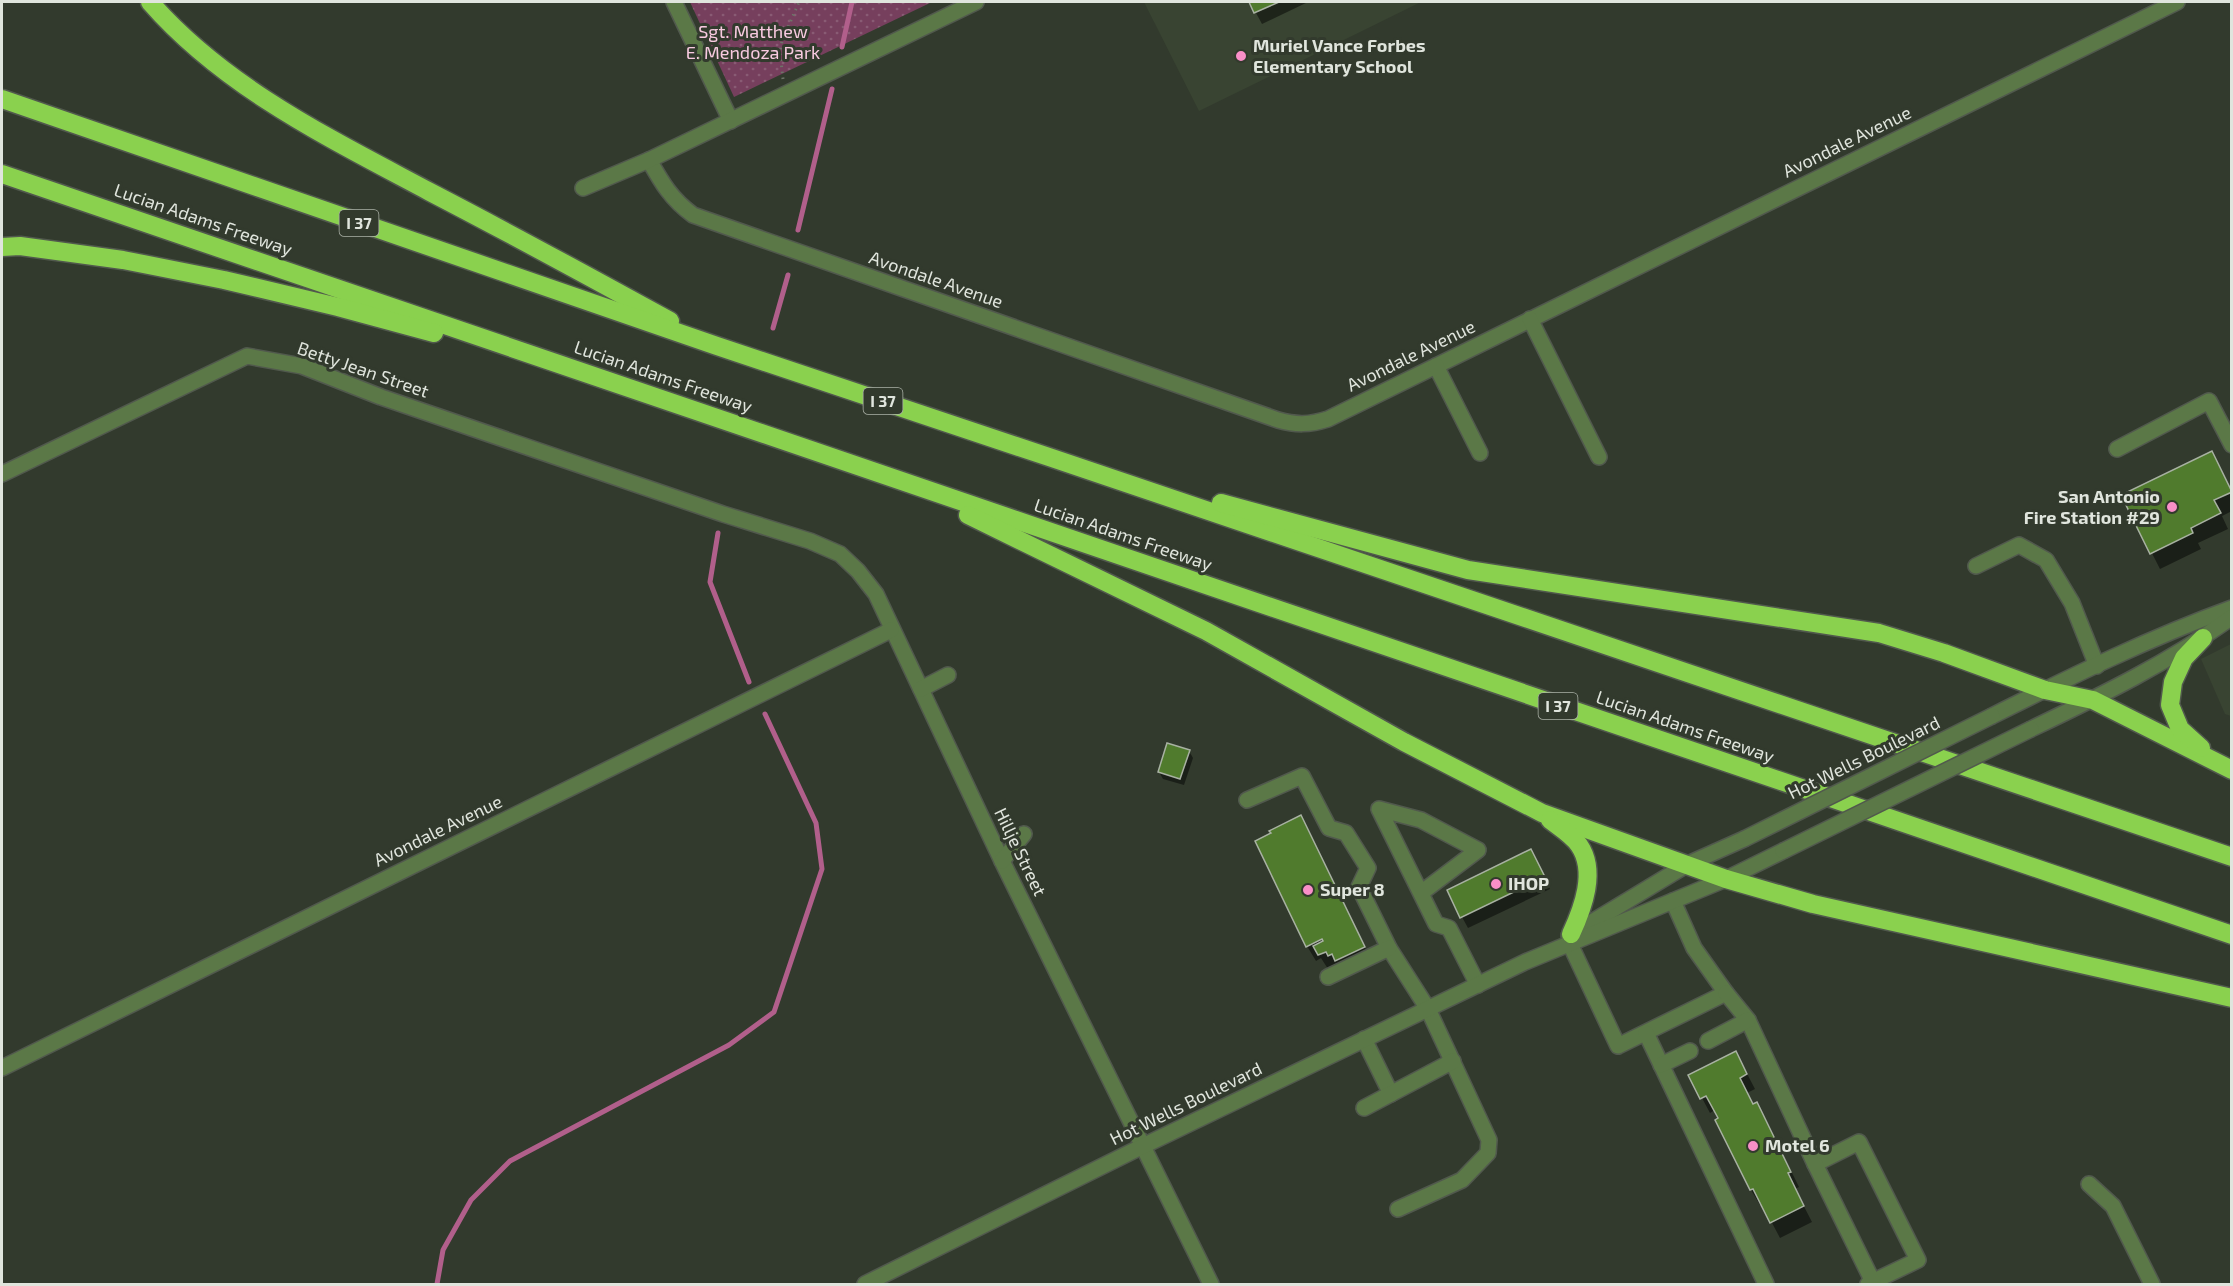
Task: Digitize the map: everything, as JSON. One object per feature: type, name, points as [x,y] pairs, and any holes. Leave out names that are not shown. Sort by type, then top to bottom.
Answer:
[{"type":"highway","points":[[150,2],[206,57],[280,109],[717,346]]},
{"type":"highway","name":"I 37","points":[[2,99],[717,346],[2232,857]]},
{"type":"highway","name":"Lucian Adams Freeway","points":[[2,174],[2232,935]]},
{"type":"highway","points":[[2,247],[20,246],[123,260],[224,280],[338,307],[607,380]]},
{"type":"highway","points":[[1049,457],[1468,570],[1879,633],[1944,652],[2045,690],[2093,700],[2226,768]]},
{"type":"highway","points":[[885,476],[1206,630],[1404,742],[1542,813],[1726,879],[1813,904],[2232,998]]},
{"type":"highway","points":[[2203,638],[2184,658],[2180,666],[2173,682],[2170,705],[2180,729],[2226,768]]},
{"type":"highway","points":[[1542,813],[1578,844],[1587,866],[1586,891],[1571,939]]},
{"type":"street","points":[[674,2],[731,120]]},
{"type":"street","points":[[583,188],[649,160],[976,2]]},
{"type":"street","name":"Avondale Avenue","points":[[649,160],[662,184],[677,203],[693,215],[1278,420],[1295,425],[1311,424],[1328,419],[2177,2]]},
{"type":"street","points":[[1530,319],[1599,457]]},
{"type":"street","name":"Betty Jean Street","points":[[2,474],[247,356],[302,366],[381,397],[723,514]]},
{"type":"street","points":[[1436,366],[1480,453]]},
{"type":"street","points":[[2117,449],[2209,400],[2232,445]]},
{"type":"street","name":"Hillje Street","points":[[723,514],[810,540],[840,554],[858,571],[876,594],[1002,861],[1211,1284]]},
{"type":"street","points":[[1976,566],[2019,545],[2046,560],[2072,603],[2097,666]]},
{"type":"street","name":"Hot Wells Boulevard","points":[[865,1284],[1143,1146],[1571,939],[1688,864],[2045,690],[2189,623],[2232,608]]},
{"type":"street","name":"Hot Wells Boulevard","points":[[1571,939],[1726,879],[2093,700],[2203,638],[2232,617]]},
{"type":"street","name":"Avondale Avenue","points":[[2,1068],[891,630]]},
{"type":"street","points":[[921,689],[948,675]]},
{"type":"street","points":[[1247,800],[1302,776],[1329,828],[1346,833],[1368,868],[1359,887],[1389,948],[1428,1009],[1489,1140],[1488,1153],[1462,1180],[1398,1209]]},
{"type":"street","points":[[1421,893],[1479,850],[1421,820],[1379,809],[1436,924],[1449,928],[1478,985]]},
{"type":"street","points":[[1002,861],[1024,834]]},
{"type":"street","points":[[1673,901],[1694,948],[1748,1020],[1815,1164],[1871,1283],[1918,1260],[1859,1142],[1815,1164]]},
{"type":"street","points":[[1571,939],[1618,1046],[1726,993]]},
{"type":"street","points":[[1328,977],[1389,948]]},
{"type":"street","points":[[1708,1041],[1748,1020]]},
{"type":"street","points":[[1646,1033],[1766,1284]]},
{"type":"street","points":[[1364,1040],[1391,1094]]},
{"type":"street","points":[[1661,1065],[1690,1051]]},
{"type":"street","points":[[1364,1108],[1453,1061]]},
{"type":"street","points":[[2089,1184],[2113,1206],[2152,1284]]},
{"type":"path","points":[[785,95],[780,52],[782,41],[799,2]]},
{"type":"shaded area","name":"Muriel Vance Forbes Elementary School","points":[[1144,2],[1421,2],[1199,111]]},
{"type":"shaded area","points":[[2231,644],[2231,716],[2225,714],[2201,659]]},
{"type":"green space","name":"Sgt. Matthew E. Mendoza Park","points":[[690,2],[932,2],[734,97]]},
{"type":"building","points":[[1249,2],[1279,2],[1254,13]]},
{"type":"building","name":"San Antonio Fire Station #29","points":[[2212,451],[2232,492],[2214,500],[2221,513],[2191,528],[2193,533],[2150,554],[2121,495]]},
{"type":"building","points":[[1167,743],[1190,750],[1180,779],[1158,772]]},
{"type":"building","name":"Super 8","points":[[1301,815],[1365,947],[1335,961],[1332,954],[1328,956],[1326,952],[1318,955],[1313,946],[1323,941],[1322,939],[1306,947],[1255,841],[1271,833],[1269,831]]},
{"type":"building","name":"IHOP","points":[[1531,849],[1545,877],[1460,918],[1447,890]]},
{"type":"building","name":"Motel 6","points":[[1736,1051],[1747,1074],[1740,1078],[1753,1104],[1757,1102],[1791,1172],[1788,1173],[1804,1206],[1770,1223],[1753,1189],[1750,1190],[1715,1120],[1718,1118],[1706,1096],[1700,1099],[1688,1075]]},
{"type":"waterway","points":[[842,47],[852,2]]},
{"type":"waterway","points":[[798,230],[832,89]]},
{"type":"waterway","points":[[773,328],[788,275]]},
{"type":"waterway","points":[[718,533],[710,582],[749,682]]},
{"type":"waterway","points":[[437,1284],[443,1250],[471,1200],[510,1161],[729,1045],[774,1012],[822,869],[816,823],[765,714]]},
{"type":"place","name":"Muriel Vance Forbes Elementary School","points":[[1241,56]]},
{"type":"place","name":"San Antonio Fire Station #29","points":[[2172,507]]},
{"type":"place","name":"IHOP","points":[[1496,884]]},
{"type":"place","name":"Super 8","points":[[1308,890]]},
{"type":"place","name":"Motel 6","points":[[1753,1146]]}]
